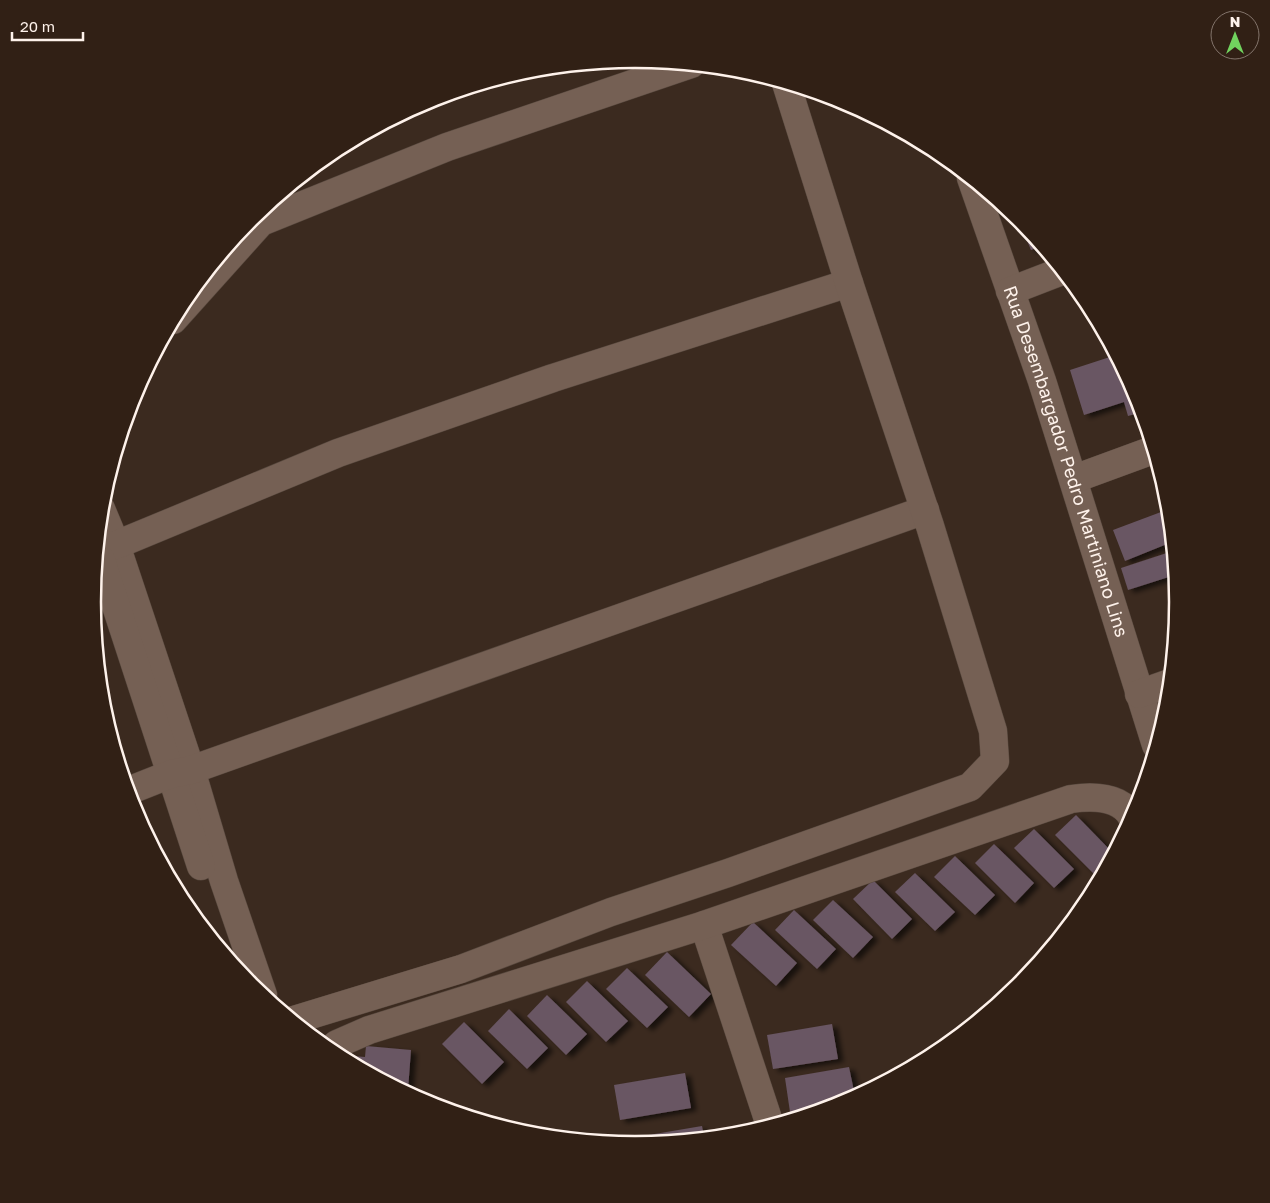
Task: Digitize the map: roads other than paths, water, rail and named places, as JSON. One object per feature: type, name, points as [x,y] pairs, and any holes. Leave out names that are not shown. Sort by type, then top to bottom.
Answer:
[{"type":"street","points":[[206,283],[261,222],[448,146],[675,69]]},
{"type":"street","points":[[301,1018],[461,969],[611,912],[728,873],[970,787],[995,761],[993,730],[925,510],[849,283],[788,91]]},
{"type":"street","name":"Rua Desembargador Pedro Martiniano Lins","points":[[975,190],[1074,479],[1152,734]]},
{"type":"street","points":[[1010,291],[1057,273]]},
{"type":"street","points":[[104,547],[338,453],[553,378],[849,283]]},
{"type":"street","points":[[1074,479],[1148,452]]},
{"type":"street","points":[[135,788],[925,510]]},
{"type":"street","points":[[104,548],[181,772],[224,881],[258,980]]},
{"type":"street","points":[[1139,694],[1162,686]]},
{"type":"street","points":[[181,772],[228,947]]},
{"type":"street","points":[[336,1044],[369,1030],[704,925],[1071,799],[1096,797],[1113,801],[1127,809]]},
{"type":"street","points":[[704,925],[768,1118]]}]
